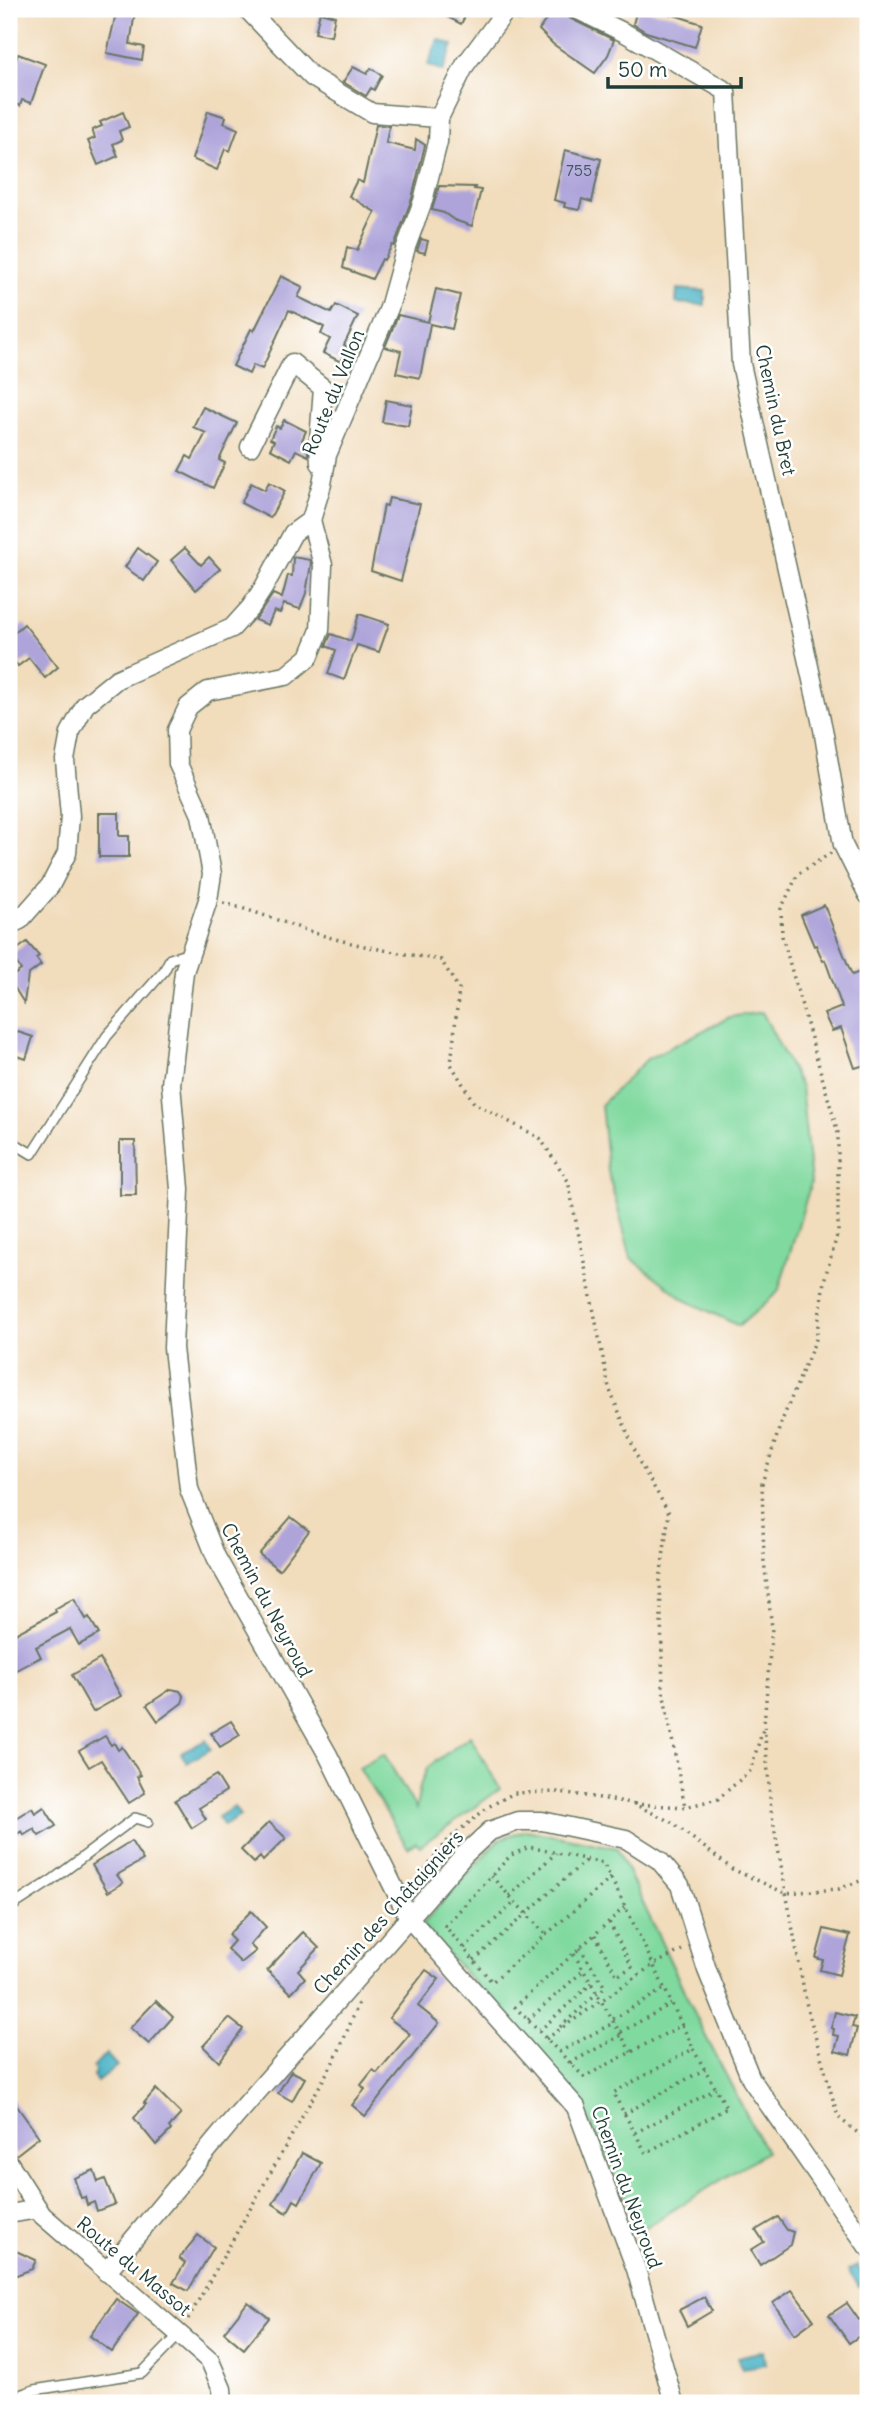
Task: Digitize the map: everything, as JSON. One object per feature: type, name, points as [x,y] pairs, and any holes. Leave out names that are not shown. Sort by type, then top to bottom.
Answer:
[{"type":"street","points":[[247,9],[312,77],[372,113],[439,118]]},
{"type":"street","name":"Route du Vallon","points":[[9,925],[20,920],[50,886],[67,853],[70,816],[65,760],[70,733],[85,705],[117,679],[232,628],[264,587],[293,533],[311,520],[322,484],[327,454],[389,308],[406,247],[423,201],[438,142],[439,118],[466,65],[508,9]]},
{"type":"street","points":[[513,9],[541,9]]},
{"type":"street","name":"Chemin du Bret","points":[[576,9],[625,33],[726,91],[741,364],[823,729],[843,845],[868,895]]},
{"type":"street","points":[[250,447],[292,363],[323,388],[319,441],[322,484]]},
{"type":"street","name":"Chemin du Neyroud","points":[[311,520],[323,565],[320,630],[309,657],[286,676],[208,691],[188,707],[177,730],[178,764],[201,815],[212,874],[208,900],[184,972],[171,1084],[180,1189],[173,1348],[189,1489],[216,1557],[328,1755],[409,1919],[576,2107],[636,2269],[674,2403]]},
{"type":"street","name":"Chemin des Châtaigniers","points":[[106,2272],[236,2116],[464,1855],[490,1831],[518,1821],[542,1821],[626,1839],[659,1860],[680,1885],[698,1942],[751,2079],[868,2247]]},
{"type":"street","name":"Route du Massot","points":[[9,2163],[38,2209],[106,2272],[181,2333],[210,2361],[222,2389],[223,2403]]},
{"type":"street","points":[[9,2214],[38,2209]]},
{"type":"lane","points":[[9,1140],[32,1154],[107,1035],[164,971],[170,959],[190,953]]},
{"type":"lane","points":[[9,1908],[51,1881],[135,1818],[148,1822]]},
{"type":"lane","points":[[9,2399],[34,2390],[142,2373],[181,2333]]},
{"type":"path","points":[[843,845],[798,874],[781,909],[782,936],[838,1133],[838,1232],[824,1281],[816,1339],[781,1423],[762,1483],[764,1561],[772,1628],[764,1724],[771,1810],[807,2007],[838,2117],[868,2141]]},
{"type":"path","points":[[208,900],[252,910],[316,933],[399,954],[441,960],[459,989],[452,1064],[474,1103],[541,1138],[568,1181],[610,1388],[640,1463],[669,1513],[660,1580],[663,1691],[685,1807]]},
{"type":"path","points":[[632,1803],[685,1807],[718,1799],[750,1771],[764,1724]]},
{"type":"path","points":[[611,1878],[492,1982],[445,1926],[511,1855],[529,1847],[603,1863],[611,1878],[693,2049],[727,2108],[646,2153],[613,2093],[693,2049]]},
{"type":"path","points":[[509,1896],[556,1853]]},
{"type":"path","points":[[474,1960],[586,1860]]},
{"type":"path","points":[[491,1876],[546,1935]]},
{"type":"path","points":[[464,1948],[515,1902]]},
{"type":"path","points":[[625,1907],[515,2007],[584,2077],[682,2025]]},
{"type":"path","points":[[595,1935],[617,1976],[632,1967],[609,1922]]},
{"type":"path","points":[[546,2039],[653,1965],[698,1942]]},
{"type":"path","points":[[546,2039],[605,1987],[580,1948]]},
{"type":"path","points":[[574,1953],[631,2052]]},
{"type":"path","points":[[528,2020],[584,1970]]},
{"type":"path","points":[[539,2031],[592,1983]]},
{"type":"path","points":[[559,2052],[664,1989]]},
{"type":"path","points":[[181,2333],[337,2055],[363,1993]]},
{"type":"path","points":[[570,2063],[671,2004]]},
{"type":"path","points":[[624,2114],[705,2069]]},
{"type":"path","points":[[635,2133],[716,2090]]},
{"type":"green space","points":[[762,1012],[801,1087],[811,1183],[778,1292],[739,1326],[685,1300],[631,1258],[608,1172],[601,1105],[647,1059],[730,1017]]},
{"type":"green space","points":[[470,1736],[500,1789],[420,1846],[416,1842],[408,1848],[359,1768],[384,1754],[416,1809],[427,1768]]},
{"type":"green space","points":[[526,1830],[617,1848],[704,2033],[766,2152],[641,2230],[581,2103],[422,1925],[499,1839]]},
{"type":"water","points":[[438,39],[453,45],[443,71],[428,65]]},
{"type":"water","points":[[677,289],[705,291],[705,305],[676,303]]},
{"type":"water","points":[[206,1740],[211,1749],[187,1763],[181,1753]]},
{"type":"water","points":[[234,1807],[240,1816],[224,1826],[218,1817]]},
{"type":"water","points":[[106,2054],[117,2066],[97,2082],[93,2068]]},
{"type":"water","points":[[857,2265],[866,2282],[858,2287],[848,2270]]},
{"type":"water","points":[[763,2351],[765,2364],[742,2369],[738,2357]]},
{"type":"building","points":[[117,9],[135,12],[130,44],[144,47],[142,60],[107,53]]},
{"type":"building","points":[[432,9],[469,9],[461,24]]},
{"type":"building","points":[[565,9],[566,15],[571,19],[614,40],[608,55],[595,73],[553,44],[539,30],[552,11]]},
{"type":"building","points":[[637,9],[674,15],[702,24],[695,47],[646,32],[633,24]]},
{"type":"building","points":[[320,12],[335,16],[331,36],[315,33]]},
{"type":"building","points":[[18,54],[45,64],[31,103],[22,100],[20,106],[9,101],[9,80]]},
{"type":"building","points":[[353,67],[367,74],[371,68],[382,75],[374,90],[371,88],[366,96],[343,82]]},
{"type":"building","points":[[208,111],[226,117],[224,123],[238,129],[230,151],[225,149],[217,170],[192,159]]},
{"type":"building","points":[[123,112],[129,127],[119,131],[122,140],[113,144],[118,156],[98,165],[88,141],[95,138],[92,130],[102,126],[100,122]]},
{"type":"building","points":[[376,125],[389,126],[386,143],[415,150],[416,139],[425,145],[412,198],[394,246],[392,245],[384,260],[382,259],[372,279],[343,268],[347,247],[357,250],[375,212],[349,196],[357,180],[363,183]]},
{"type":"building","points":[[565,150],[601,159],[592,202],[582,199],[579,210],[564,207],[565,203],[554,200]]},
{"type":"building","points":[[439,186],[475,187],[474,189],[481,190],[472,226],[432,210]]},
{"type":"building","points":[[421,239],[428,241],[425,253],[417,251]]},
{"type":"building","points":[[281,276],[303,287],[298,297],[331,313],[336,305],[358,316],[344,345],[348,347],[341,362],[323,353],[330,339],[321,334],[324,327],[289,310],[262,369],[253,365],[249,374],[233,366]]},
{"type":"building","points":[[436,289],[460,295],[452,329],[430,324],[420,378],[396,373],[401,351],[385,347],[398,315],[428,322]]},
{"type":"building","points":[[386,400],[412,405],[408,426],[382,422]]},
{"type":"building","points":[[203,407],[237,423],[219,460],[225,463],[213,488],[179,471],[187,456],[192,459],[206,433],[193,427]]},
{"type":"building","points":[[284,420],[306,431],[302,440],[308,443],[308,456],[296,450],[291,460],[270,449],[274,441],[270,439],[276,426],[280,428]]},
{"type":"building","points":[[269,482],[285,491],[270,518],[241,503],[251,483],[265,490]]},
{"type":"building","points":[[389,498],[420,504],[401,581],[371,571],[384,505],[387,506]]},
{"type":"building","points":[[138,548],[157,562],[144,581],[125,567]]},
{"type":"building","points":[[185,548],[201,565],[209,557],[220,569],[196,590],[171,560]]},
{"type":"building","points":[[293,557],[310,560],[311,564],[300,609],[284,604],[280,613],[274,611],[268,625],[255,620],[273,594],[282,598],[288,575],[292,576]]},
{"type":"building","points":[[359,614],[389,624],[379,652],[357,645],[344,680],[328,674],[336,650],[326,646],[331,634],[351,641]]},
{"type":"building","points":[[24,624],[58,667],[45,678],[29,658],[18,666],[9,654],[9,637]]},
{"type":"building","points":[[99,813],[119,813],[119,836],[129,836],[129,857],[99,857]]},
{"type":"building","points":[[824,905],[852,975],[868,969],[868,1064],[855,1068],[841,1028],[832,1031],[824,1014],[842,1007],[825,960],[823,961],[816,945],[814,946],[801,915]]},
{"type":"building","points":[[27,942],[39,956],[36,958],[41,965],[28,975],[24,1003],[9,979],[21,970],[11,954]]},
{"type":"building","points":[[9,1029],[33,1037],[26,1059],[9,1053]]},
{"type":"building","points":[[120,1141],[135,1141],[136,1195],[120,1195]]},
{"type":"building","points":[[291,1517],[309,1531],[279,1570],[259,1554]]},
{"type":"building","points":[[74,1598],[86,1619],[89,1617],[99,1634],[79,1645],[70,1629],[36,1647],[41,1657],[9,1674],[9,1637],[56,1612],[55,1609]]},
{"type":"building","points":[[100,1659],[121,1696],[93,1712],[72,1675]]},
{"type":"building","points":[[171,1689],[180,1691],[184,1697],[182,1703],[158,1721],[147,1705]]},
{"type":"building","points":[[231,1721],[240,1735],[220,1747],[211,1733]]},
{"type":"building","points":[[105,1736],[118,1750],[122,1747],[141,1775],[137,1777],[145,1793],[129,1803],[101,1760],[89,1767],[79,1751]]},
{"type":"building","points":[[216,1775],[226,1791],[199,1808],[206,1819],[192,1828],[175,1800]]},
{"type":"building","points":[[44,1807],[56,1826],[39,1836],[34,1829],[24,1835],[22,1831],[9,1838],[9,1822],[32,1808],[35,1813]]},
{"type":"building","points":[[269,1822],[286,1838],[263,1861],[260,1857],[254,1863],[241,1850]]},
{"type":"building","points":[[131,1841],[143,1860],[117,1875],[123,1883],[108,1892],[92,1865]]},
{"type":"building","points":[[251,1911],[266,1927],[250,1945],[256,1951],[241,1963],[227,1949],[234,1941],[228,1935]]},
{"type":"building","points":[[824,1929],[850,1935],[839,1975],[820,1970],[823,1960],[816,1958]]},
{"type":"building","points":[[303,1932],[319,1948],[298,1970],[305,1978],[291,1993],[267,1970]]},
{"type":"building","points":[[426,1970],[439,1979],[418,2006],[439,2023],[365,2116],[352,2105],[365,2089],[361,2085],[373,2070],[377,2073],[410,2034],[389,2018]]},
{"type":"building","points":[[156,2001],[173,2017],[149,2044],[130,2028]]},
{"type":"building","points":[[835,2012],[855,2017],[852,2027],[857,2028],[850,2055],[835,2051],[839,2036],[833,2035],[834,2029],[831,2028]]},
{"type":"building","points":[[229,2018],[243,2029],[219,2062],[203,2046]]},
{"type":"building","points":[[291,2071],[305,2078],[292,2101],[278,2093]]},
{"type":"building","points":[[156,2089],[181,2114],[169,2127],[171,2130],[156,2145],[134,2118]]},
{"type":"building","points":[[9,2095],[39,2137],[16,2155],[9,2148]]},
{"type":"building","points":[[302,2153],[321,2163],[299,2203],[294,2200],[287,2213],[273,2204]]},
{"type":"building","points":[[94,2170],[98,2182],[105,2179],[115,2204],[97,2211],[94,2202],[87,2205],[85,2197],[81,2198],[74,2178]]},
{"type":"building","points":[[778,2217],[787,2230],[793,2232],[790,2245],[760,2265],[751,2250],[764,2242],[756,2230]]},
{"type":"building","points":[[198,2235],[214,2247],[188,2291],[173,2283],[185,2263],[179,2258]]},
{"type":"building","points":[[16,2251],[36,2260],[32,2269],[9,2278],[9,2254]]},
{"type":"building","points":[[792,2290],[814,2320],[795,2334],[773,2303]]},
{"type":"building","points":[[704,2297],[712,2311],[687,2326],[679,2310]]},
{"type":"building","points":[[116,2299],[138,2314],[112,2352],[90,2336]]},
{"type":"building","points":[[248,2302],[269,2318],[244,2349],[224,2332]]},
{"type":"building","points":[[847,2303],[859,2320],[868,2314],[868,2330],[849,2343],[829,2315]]}]
